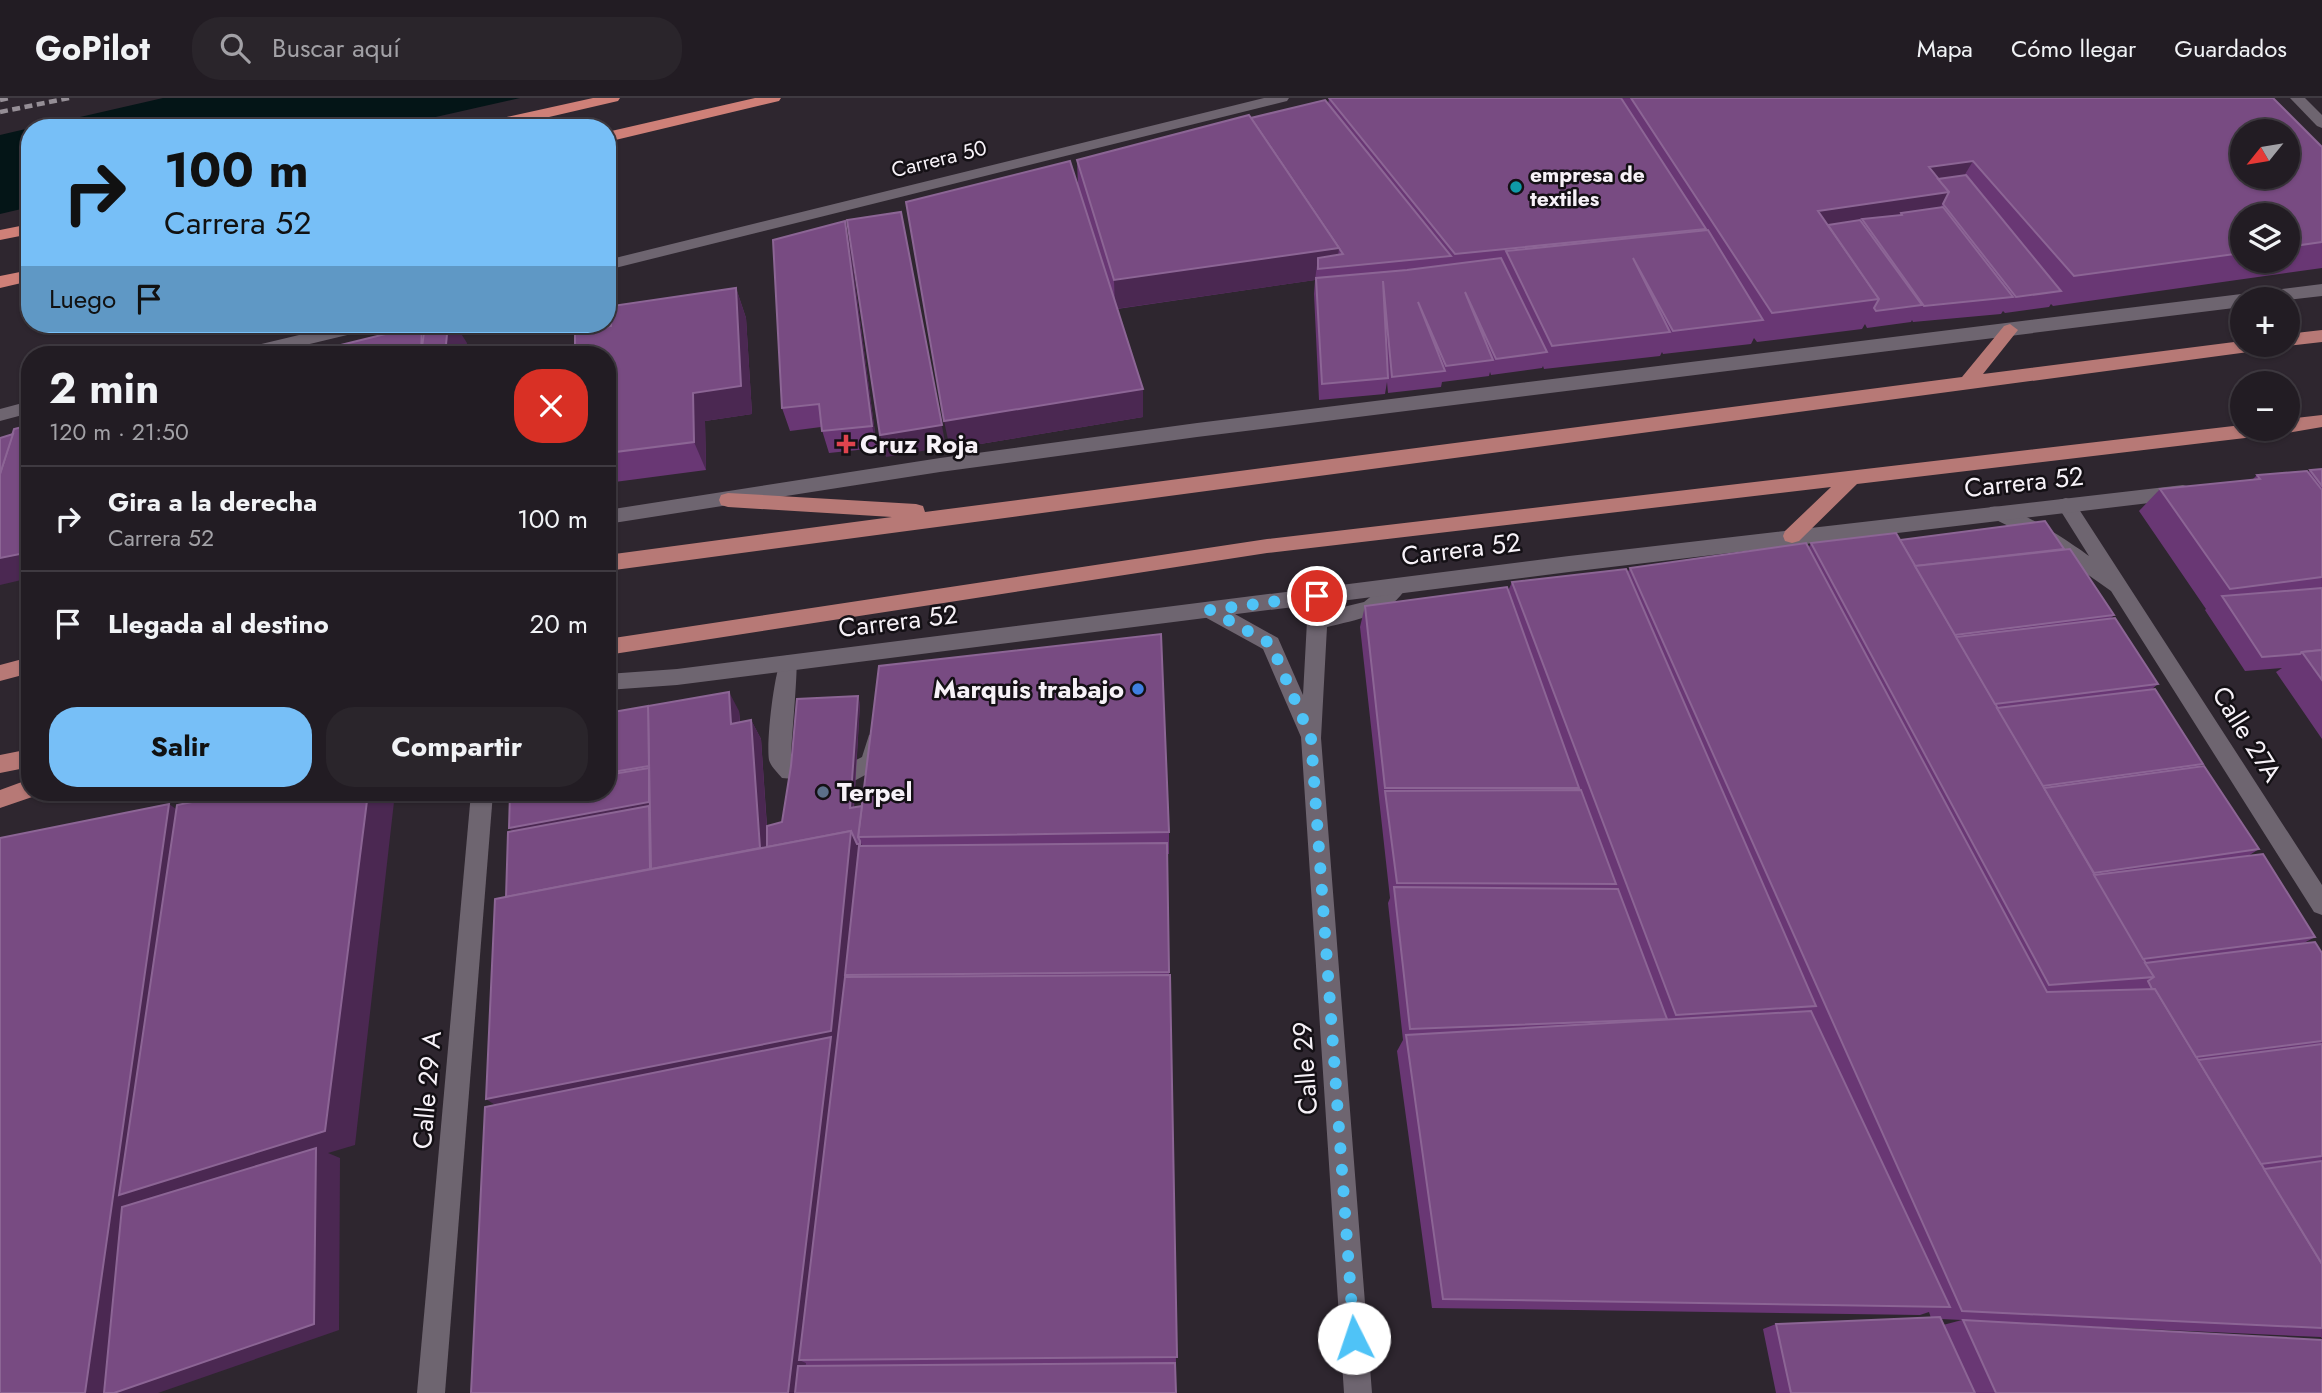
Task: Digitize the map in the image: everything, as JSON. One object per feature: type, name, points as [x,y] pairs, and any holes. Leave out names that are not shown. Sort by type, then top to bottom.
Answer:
[{"type":"highway","points":[[520,119],[613,98]]},
{"type":"highway","points":[[616,136],[774,98]]},
{"type":"highway","points":[[0,235],[21,231]]},
{"type":"highway","points":[[0,282],[21,277]]},
{"type":"main road","points":[[1966,384],[2010,330]]},
{"type":"main road","points":[[2300,339],[2322,336]]},
{"type":"main road","points":[[616,563],[964,514],[2230,348]]},
{"type":"main road","points":[[2300,424],[2322,421]]},
{"type":"main road","name":"Carrera 52","points":[[616,646],[1267,546],[1850,480],[2230,433]]},
{"type":"main road","points":[[1792,536],[1850,480]]},
{"type":"main road","points":[[728,500],[964,514]]},
{"type":"main road","points":[[0,659],[21,658]]},
{"type":"main road","points":[[0,673],[21,667]]},
{"type":"main road","points":[[0,764],[21,760]]},
{"type":"main road","points":[[0,799],[21,791]]},
{"type":"street","name":"Carrera 50","points":[[616,263],[1282,98]]},
{"type":"street","points":[[2297,98],[2322,123]]},
{"type":"street","points":[[2300,293],[2322,290]]},
{"type":"street","points":[[616,516],[940,465],[1196,430],[2230,302]]},
{"type":"street","points":[[277,346],[331,333]]},
{"type":"street","points":[[0,415],[21,409]]},
{"type":"street","name":"Carrera 52","points":[[616,681],[677,677],[789,663],[883,658],[1210,610],[1397,586],[1792,536],[2201,490]]},
{"type":"street","name":"Calle 27A","points":[[2066,505],[2322,905]]},
{"type":"street","name":"Calle 27A","points":[[1997,512],[2049,538],[2124,594]]},
{"type":"street","name":"Calle 29","points":[[1359,1393],[1311,738],[1317,621],[1370,608],[1397,586]]},
{"type":"street","name":"Calle 29","points":[[1210,610],[1271,644],[1311,738]]},
{"type":"street","points":[[789,663],[783,697],[780,760],[789,771],[817,772]]},
{"type":"street","points":[[856,771],[867,766],[874,757],[878,718]]},
{"type":"street","name":"Calle 29 A","points":[[431,1393],[481,801]]},
{"type":"shaded area","points":[[163,98],[520,98],[427,119],[71,119]]},
{"type":"shaded area","points":[[21,130],[21,209],[0,214],[0,135]]},
{"type":"building","name":"empresa de textiles","points":[[1329,98],[1621,98],[1706,229],[1455,254]]},
{"type":"building","points":[[1631,98],[2273,98],[2294,119],[2230,119],[2230,189],[2300,189],[2300,125],[2322,147],[2322,242],[2300,245],[2300,203],[2230,203],[2230,255],[2074,276],[1973,161],[1929,167],[1949,192],[1818,211],[1879,299],[1772,313]]},
{"type":"building","points":[[1325,100],[1451,256],[1318,269],[1318,258],[1343,254],[1251,118]]},
{"type":"building","points":[[1249,115],[1339,248],[1114,280],[1077,160]]},
{"type":"building","points":[[1070,161],[1143,389],[944,421],[906,202]]},
{"type":"building","points":[[1966,175],[2061,291],[2016,297],[1943,204],[1949,192],[1938,179]]},
{"type":"building","points":[[1943,207],[2013,297],[1924,306],[1862,219]]},
{"type":"building","points":[[901,212],[942,425],[880,435],[847,220]]},
{"type":"building","points":[[1860,220],[1922,305],[1876,311],[1874,308],[1879,299],[1828,225]]},
{"type":"building","points":[[845,221],[872,426],[822,431],[819,404],[782,408],[773,240]]},
{"type":"building","points":[[1708,230],[1763,320],[1673,331],[1633,258],[1670,332],[1552,346],[1506,251]]},
{"type":"building","points":[[1501,258],[1547,352],[1496,359],[1465,292],[1493,360],[1446,366],[1418,302],[1445,371],[1392,377],[1383,281],[1388,378],[1322,384],[1316,278]]},
{"type":"building","points":[[736,288],[741,386],[693,393],[694,442],[616,452],[616,346],[575,346],[575,333],[616,333],[616,305]]},
{"type":"building","points":[[389,333],[422,333],[421,346],[337,346]]},
{"type":"building","points":[[424,333],[447,333],[446,346],[422,346]]},
{"type":"building","points":[[21,427],[21,554],[0,558],[0,474],[14,429]]},
{"type":"building","points":[[13,434],[0,474],[0,438]]},
{"type":"building","points":[[2322,469],[2322,486],[2310,470]]},
{"type":"building","points":[[2307,471],[2322,490],[2322,577],[2230,589],[2160,489],[2260,479],[2257,475]]},
{"type":"building","points":[[2045,521],[2064,549],[1915,566],[1900,540]]},
{"type":"building","points":[[1896,533],[2154,977],[2049,985],[1811,543]]},
{"type":"building","points":[[1806,543],[2047,992],[2155,989],[2322,1264],[2322,1328],[1962,1311],[1630,568]]},
{"type":"building","points":[[2070,549],[2114,615],[1955,635],[1915,566]]},
{"type":"building","points":[[1626,569],[1816,1006],[1676,1015],[1512,582]]},
{"type":"building","points":[[1507,587],[1579,788],[1385,788],[1365,606]]},
{"type":"building","points":[[2322,588],[2322,650],[2300,654],[2262,657],[2222,596]]},
{"type":"building","points":[[2115,618],[2158,684],[1995,704],[1956,637]]},
{"type":"building","points":[[1161,634],[1169,832],[858,837],[879,666]]},
{"type":"building","points":[[2322,650],[2322,680],[2302,652]]},
{"type":"building","points":[[2155,689],[2203,764],[2043,786],[1997,708]]},
{"type":"building","points":[[729,692],[731,724],[751,720],[760,848],[651,869],[648,706]]},
{"type":"building","name":"Terpel","points":[[858,696],[850,808],[862,806],[858,837],[860,844],[857,844],[851,831],[767,847],[767,826],[782,822],[791,766],[797,699]]},
{"type":"building","points":[[648,706],[649,766],[616,772],[616,711]]},
{"type":"building","points":[[2204,766],[2259,849],[2094,873],[2044,788]]},
{"type":"building","points":[[649,768],[649,802],[509,828],[510,801],[616,801],[616,774]]},
{"type":"building","points":[[1581,790],[1616,884],[1397,883],[1385,791]]},
{"type":"building","points":[[197,801],[367,801],[325,1131],[119,1195],[177,805]]},
{"type":"building","points":[[169,804],[85,1393],[0,1393],[0,838]]},
{"type":"building","points":[[649,806],[650,869],[506,897],[508,832]]},
{"type":"building","points":[[851,831],[831,1031],[486,1099],[495,899]]},
{"type":"building","points":[[1167,843],[1169,972],[845,975],[859,846]]},
{"type":"building","points":[[2263,854],[2315,937],[2143,959],[2094,875]]},
{"type":"building","points":[[1394,887],[1618,889],[1667,1019],[1410,1029]]},
{"type":"building","points":[[2315,942],[2322,953],[2322,1041],[2196,1057],[2148,981],[2154,977],[2145,963]]},
{"type":"building","points":[[1170,975],[1177,1357],[799,1360],[845,977]]},
{"type":"building","points":[[1811,1011],[1950,1307],[1443,1299],[1406,1035]]},
{"type":"building","points":[[831,1037],[788,1393],[471,1393],[485,1107]]},
{"type":"building","points":[[2322,1044],[2322,1156],[2261,1164],[2198,1060]]},
{"type":"building","points":[[316,1148],[314,1324],[114,1393],[104,1393],[122,1207]]},
{"type":"building","points":[[2322,1161],[2322,1264],[2264,1169]]},
{"type":"building","points":[[1940,1317],[1975,1393],[1791,1393],[1776,1324]]},
{"type":"building","points":[[1963,1320],[2322,1340],[2322,1393],[1996,1393]]},
{"type":"building","points":[[1175,1363],[1176,1393],[795,1393],[798,1366]]},
{"type":"railway","points":[[0,100],[9,98]]},
{"type":"railway","points":[[0,112],[69,98]]},
{"type":"place","name":"empresa de textiles","points":[[1516,187]]},
{"type":"place","name":"Cruz Roja","points":[[846,444]]},
{"type":"place","name":"Marquis trabajo","points":[[1138,689]]},
{"type":"place","name":"Terpel","points":[[823,792]]},
{"type":"route","points":[[1317,596],[1210,610],[1271,644],[1311,738],[1354,1338]]}]
